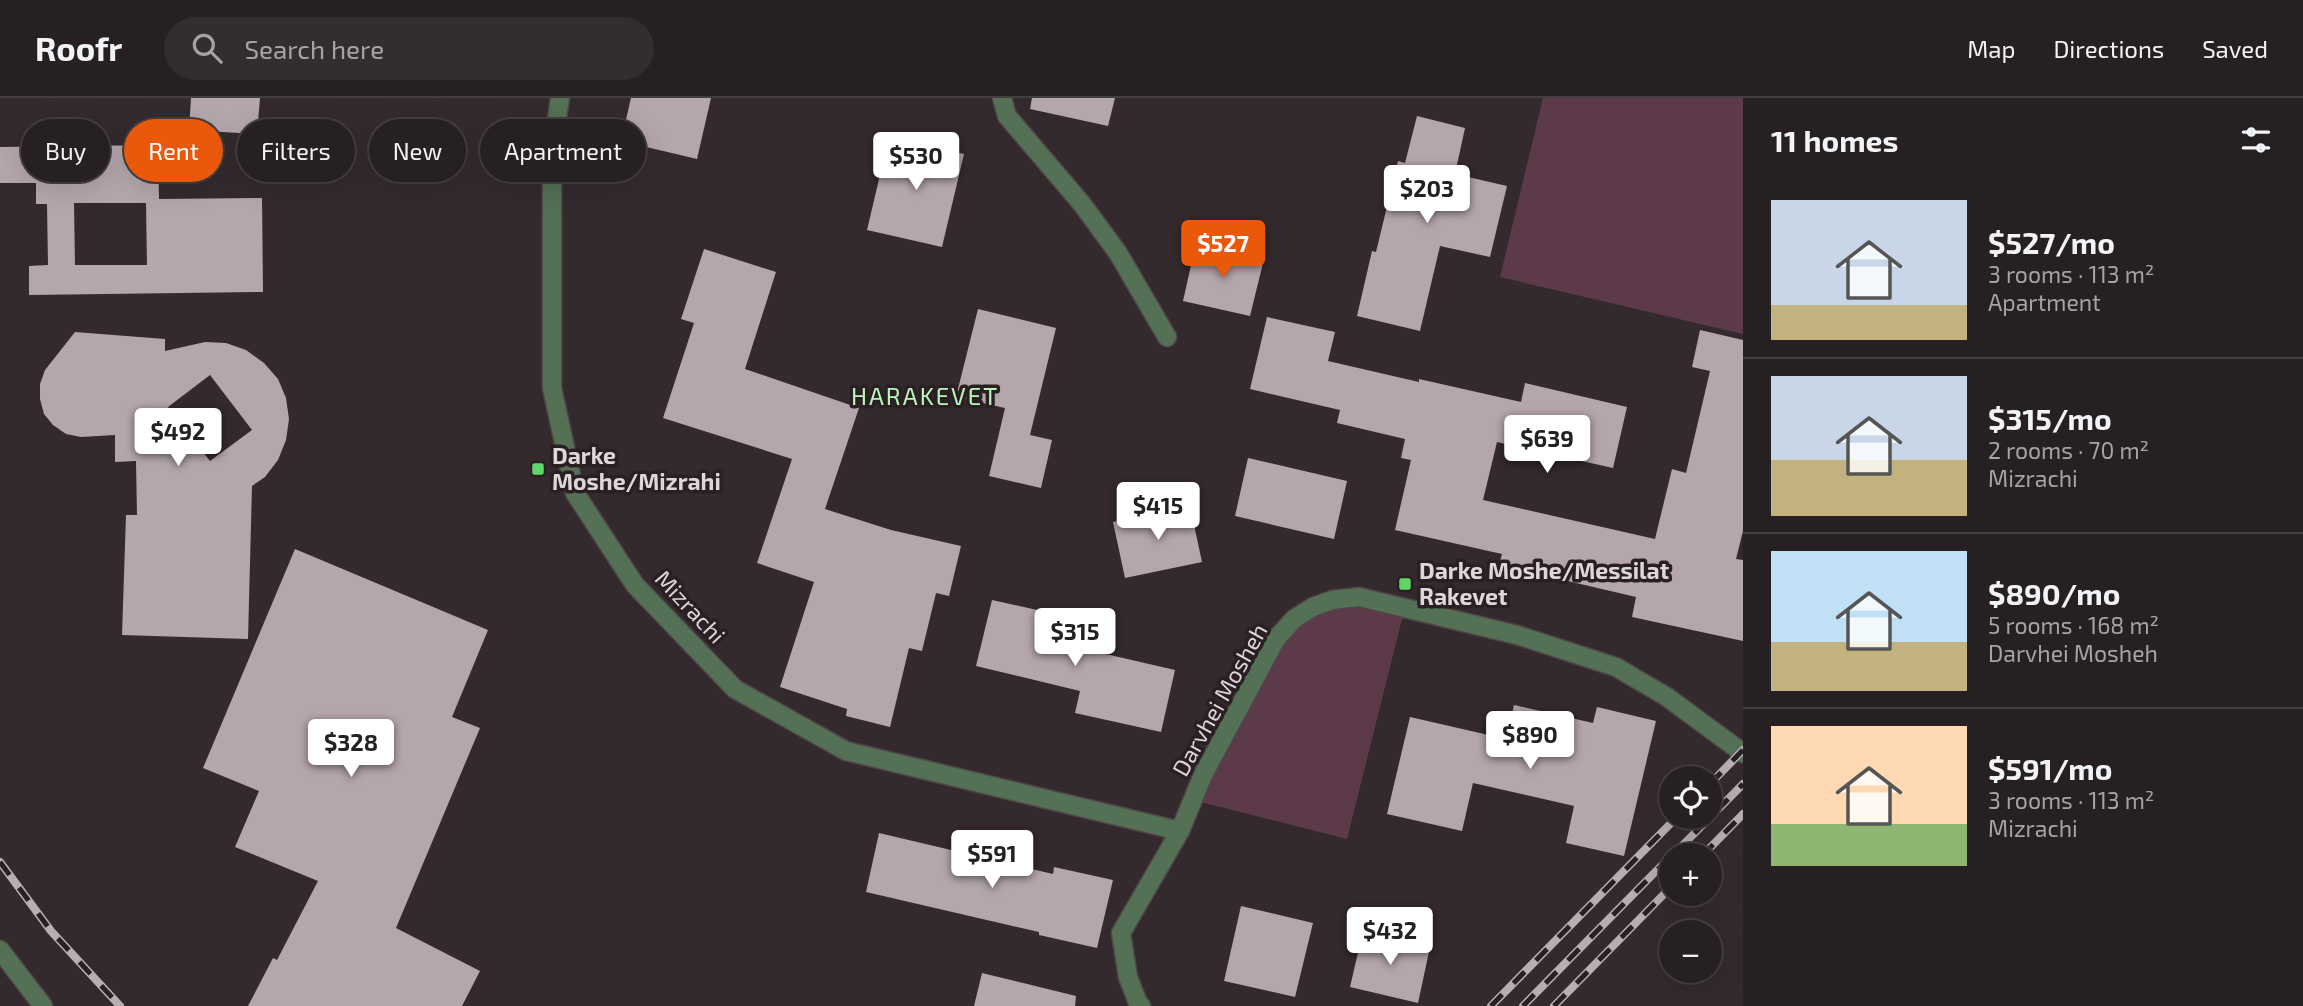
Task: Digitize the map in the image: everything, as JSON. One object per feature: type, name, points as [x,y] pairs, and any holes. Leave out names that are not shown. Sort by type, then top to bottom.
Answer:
[{"type":"street","name":"Mizrachi","points":[[560,98],[552,152],[552,388],[575,493],[635,585],[735,689],[846,751],[1180,831]]},
{"type":"street","points":[[1002,98],[1007,116],[1082,204],[1118,253],[1167,337]]},
{"type":"street","name":"Darvhei Mosheh","points":[[1141,1006],[1128,977],[1121,933],[1180,831],[1203,775],[1276,639],[1294,619],[1313,607],[1332,600],[1359,597],[1517,635],[1616,667],[1667,697],[1743,753]]},
{"type":"street","points":[[0,950],[43,1006]]},
{"type":"shaded area","points":[[1543,98],[1743,98],[1743,334],[1500,277]]},
{"type":"shaded area","points":[[1332,600],[1405,607],[1347,839],[1193,800],[1276,639]]},
{"type":"building","points":[[191,98],[260,98],[258,119],[237,119],[237,133],[223,132],[223,119],[190,119]]},
{"type":"building","points":[[631,98],[711,98],[697,159],[646,147],[646,119],[626,119]]},
{"type":"building","points":[[1032,98],[1115,98],[1108,126],[1030,109]]},
{"type":"building","points":[[1417,116],[1465,128],[1455,174],[1507,186],[1490,257],[1440,246],[1420,331],[1357,316],[1372,251],[1376,252],[1398,161],[1405,163]]},
{"type":"building","points":[[889,137],[964,154],[942,247],[867,230]]},
{"type":"building","points":[[124,145],[124,182],[159,182],[159,199],[262,198],[263,292],[29,295],[29,266],[48,265],[47,204],[36,204],[36,183],[0,183],[0,147],[21,147],[21,182],[110,182],[110,146]],"holes":[[[74,203],[146,203],[147,265],[75,265]]]},
{"type":"building","points":[[1196,243],[1264,259],[1250,316],[1183,301]]},
{"type":"building","points":[[704,249],[776,272],[745,369],[859,408],[825,509],[891,530],[961,546],[949,596],[936,593],[922,651],[909,648],[890,727],[846,716],[847,709],[780,687],[814,582],[757,563],[792,459],[663,418],[694,323],[681,319]]},
{"type":"building","points":[[978,309],[1056,328],[1030,435],[1052,440],[1041,488],[989,476],[1005,408],[956,397]]},
{"type":"building","points":[[1267,317],[1335,332],[1328,361],[1521,402],[1525,383],[1627,407],[1613,468],[1497,442],[1483,500],[1655,539],[1672,469],[1686,473],[1710,371],[1692,367],[1700,330],[1743,340],[1743,531],[1736,559],[1743,560],[1743,641],[1632,617],[1636,597],[1499,565],[1502,554],[1395,530],[1411,460],[1401,458],[1405,439],[1337,423],[1340,410],[1250,389]]},
{"type":"building","points":[[75,332],[165,339],[165,351],[205,342],[226,343],[246,350],[264,363],[278,379],[286,398],[289,419],[286,440],[278,460],[265,477],[252,486],[248,639],[122,635],[126,515],[137,515],[136,461],[115,462],[115,435],[81,437],[66,434],[53,425],[44,414],[40,399],[40,384],[45,370]],"holes":[[[210,375],[252,430],[210,461],[168,407]]]},
{"type":"building","points":[[1248,458],[1347,481],[1334,539],[1235,516]]},
{"type":"building","points":[[1190,506],[1202,562],[1125,578],[1113,522]]},
{"type":"building","points":[[295,549],[488,630],[452,717],[480,728],[396,928],[480,971],[462,1006],[248,1006],[273,958],[277,960],[318,881],[235,847],[259,791],[203,768]]},
{"type":"building","points":[[992,600],[1064,616],[1058,643],[1175,670],[1161,732],[1075,713],[1080,691],[976,666]]},
{"type":"building","points":[[1514,705],[1593,723],[1597,707],[1656,721],[1624,856],[1566,843],[1574,806],[1473,783],[1462,831],[1387,814],[1410,717],[1506,739]]},
{"type":"building","points":[[879,833],[1053,874],[1054,867],[1113,880],[1097,948],[866,892]]},
{"type":"building","points":[[1241,906],[1313,923],[1295,997],[1224,981]]},
{"type":"building","points":[[1363,931],[1430,947],[1418,1003],[1350,987]]},
{"type":"building","points":[[982,973],[1076,996],[1075,1006],[974,1006]]},
{"type":"railway","points":[[1722,772],[1743,750]]},
{"type":"railway","points":[[1685,843],[1743,784]]},
{"type":"railway","points":[[1715,843],[1743,814]]},
{"type":"railway","points":[[1491,1006],[1665,829]]},
{"type":"railway","points":[[0,862],[51,931],[120,1006]]},
{"type":"railway","points":[[1523,1006],[1659,868]]},
{"type":"railway","points":[[1554,1006],[1659,899]]},
{"type":"place","name":"Darke Moshe/Mizrahi","points":[[538,469]]},
{"type":"place","name":"Darke Moshe/Messilat Rakevet","points":[[1405,584]]},
{"type":"district","name":"HARAKEVET","points":[[925,397]]}]
